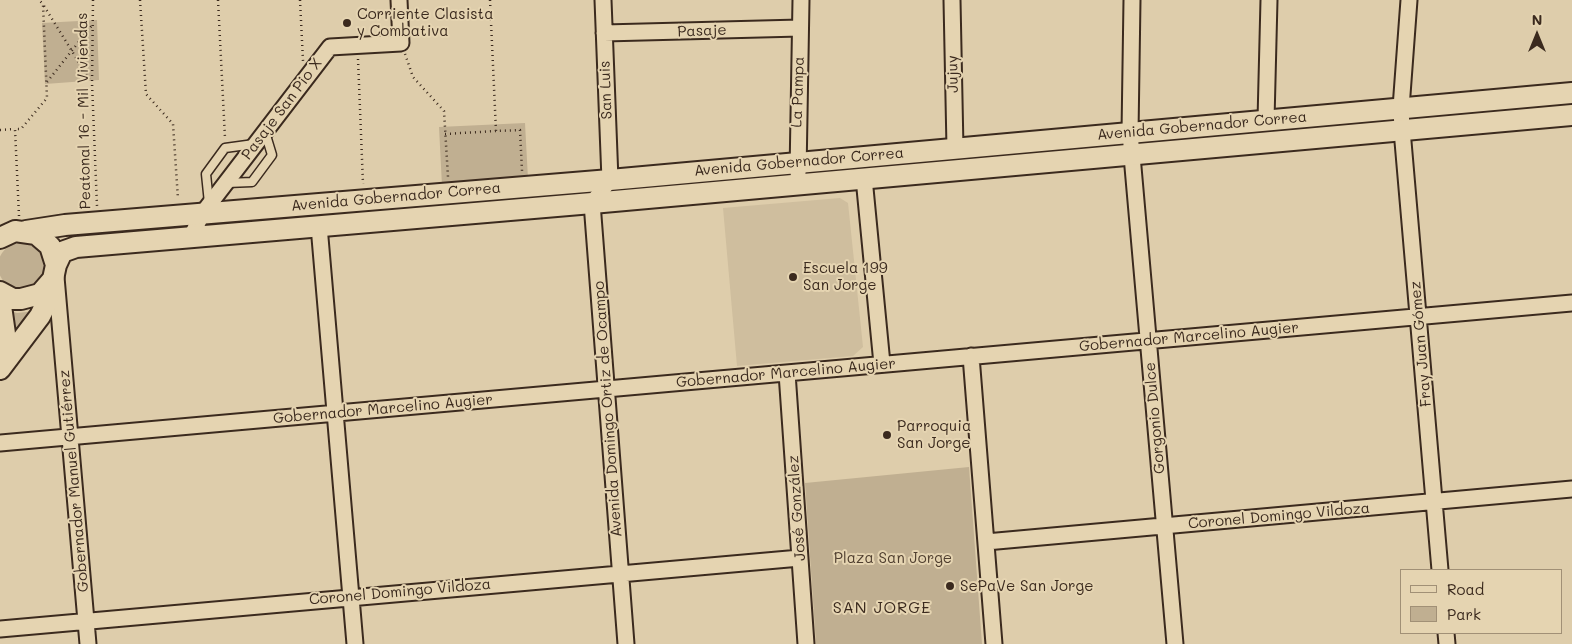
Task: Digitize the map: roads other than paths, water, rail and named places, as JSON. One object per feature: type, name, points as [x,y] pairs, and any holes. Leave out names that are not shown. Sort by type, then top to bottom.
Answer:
[{"type":"main road","name":"Avenida Gobernador Correa","points":[[55,272],[59,256],[67,248],[1132,154],[1402,119],[1572,93]]},
{"type":"main road","name":"Avenida Gobernador Correa","points":[[12,232],[98,222],[180,216],[206,209],[364,200],[610,180],[1266,120],[1572,115]]},
{"type":"main road","points":[[0,368],[27,335],[52,312],[55,272],[50,246],[44,239],[12,232]]},
{"type":"main road","points":[[0,292],[13,298],[21,299],[40,294],[55,272]]},
{"type":"main road","points":[[0,299],[5,334],[5,350],[0,368]]},
{"type":"street","name":"Pasaje San Pio X","points":[[191,237],[206,209],[330,47],[401,43],[400,0]]},
{"type":"street","name":"San Luis","points":[[603,0],[610,180]]},
{"type":"street","name":"La Pampa","points":[[799,184],[796,163],[801,0]]},
{"type":"street","name":"Jujuy","points":[[952,0],[955,148]]},
{"type":"street","name":"Gorgonio Dulce","points":[[1132,0],[1130,132],[1175,644]]},
{"type":"street","points":[[1266,120],[1269,0]]},
{"type":"street","name":"Fray Juan Gómez","points":[[1409,0],[1402,119],[1440,569]]},
{"type":"street","name":"Pasaje","points":[[604,34],[800,28]]},
{"type":"street","points":[[864,178],[882,364]]},
{"type":"street","points":[[592,203],[610,180]]},
{"type":"street","name":"Avenida Domingo Ortiz de Ocampo","points":[[592,203],[626,644]]},
{"type":"street","points":[[319,226],[355,644]]},
{"type":"street","points":[[21,299],[52,312]]},
{"type":"street","name":"Gobernador Marcelino Augier","points":[[0,443],[1572,303]]},
{"type":"street","name":"Gobernador Manuel Gutiérrez","points":[[52,312],[70,437],[88,644]]},
{"type":"street","points":[[971,356],[994,644]]},
{"type":"street","name":"José González","points":[[787,373],[806,644]]},
{"type":"street","name":"Coronel Domingo Vildoza","points":[[986,542],[1572,489]]},
{"type":"street","name":"Coronel Domingo Vildoza","points":[[0,629],[351,596],[800,558]]},
{"type":"lane","points":[[226,183],[252,182],[272,155],[265,132]]},
{"type":"lane","points":[[206,209],[206,174],[225,148],[256,144]]},
{"type":"place","name":"Corriente Clasista y Combativa","points":[[347,23]]},
{"type":"place","name":"Escuela 199 San Jorge","points":[[793,277]]},
{"type":"place","name":"Parroquia San Jorge","points":[[887,435]]},
{"type":"place","name":"SePaVe San Jorge","points":[[950,586]]},
{"type":"district","name":"SAN JORGE","points":[[882,608]]},
{"type":"park label","name":"Plaza San Jorge","points":[[893,558]]}]
